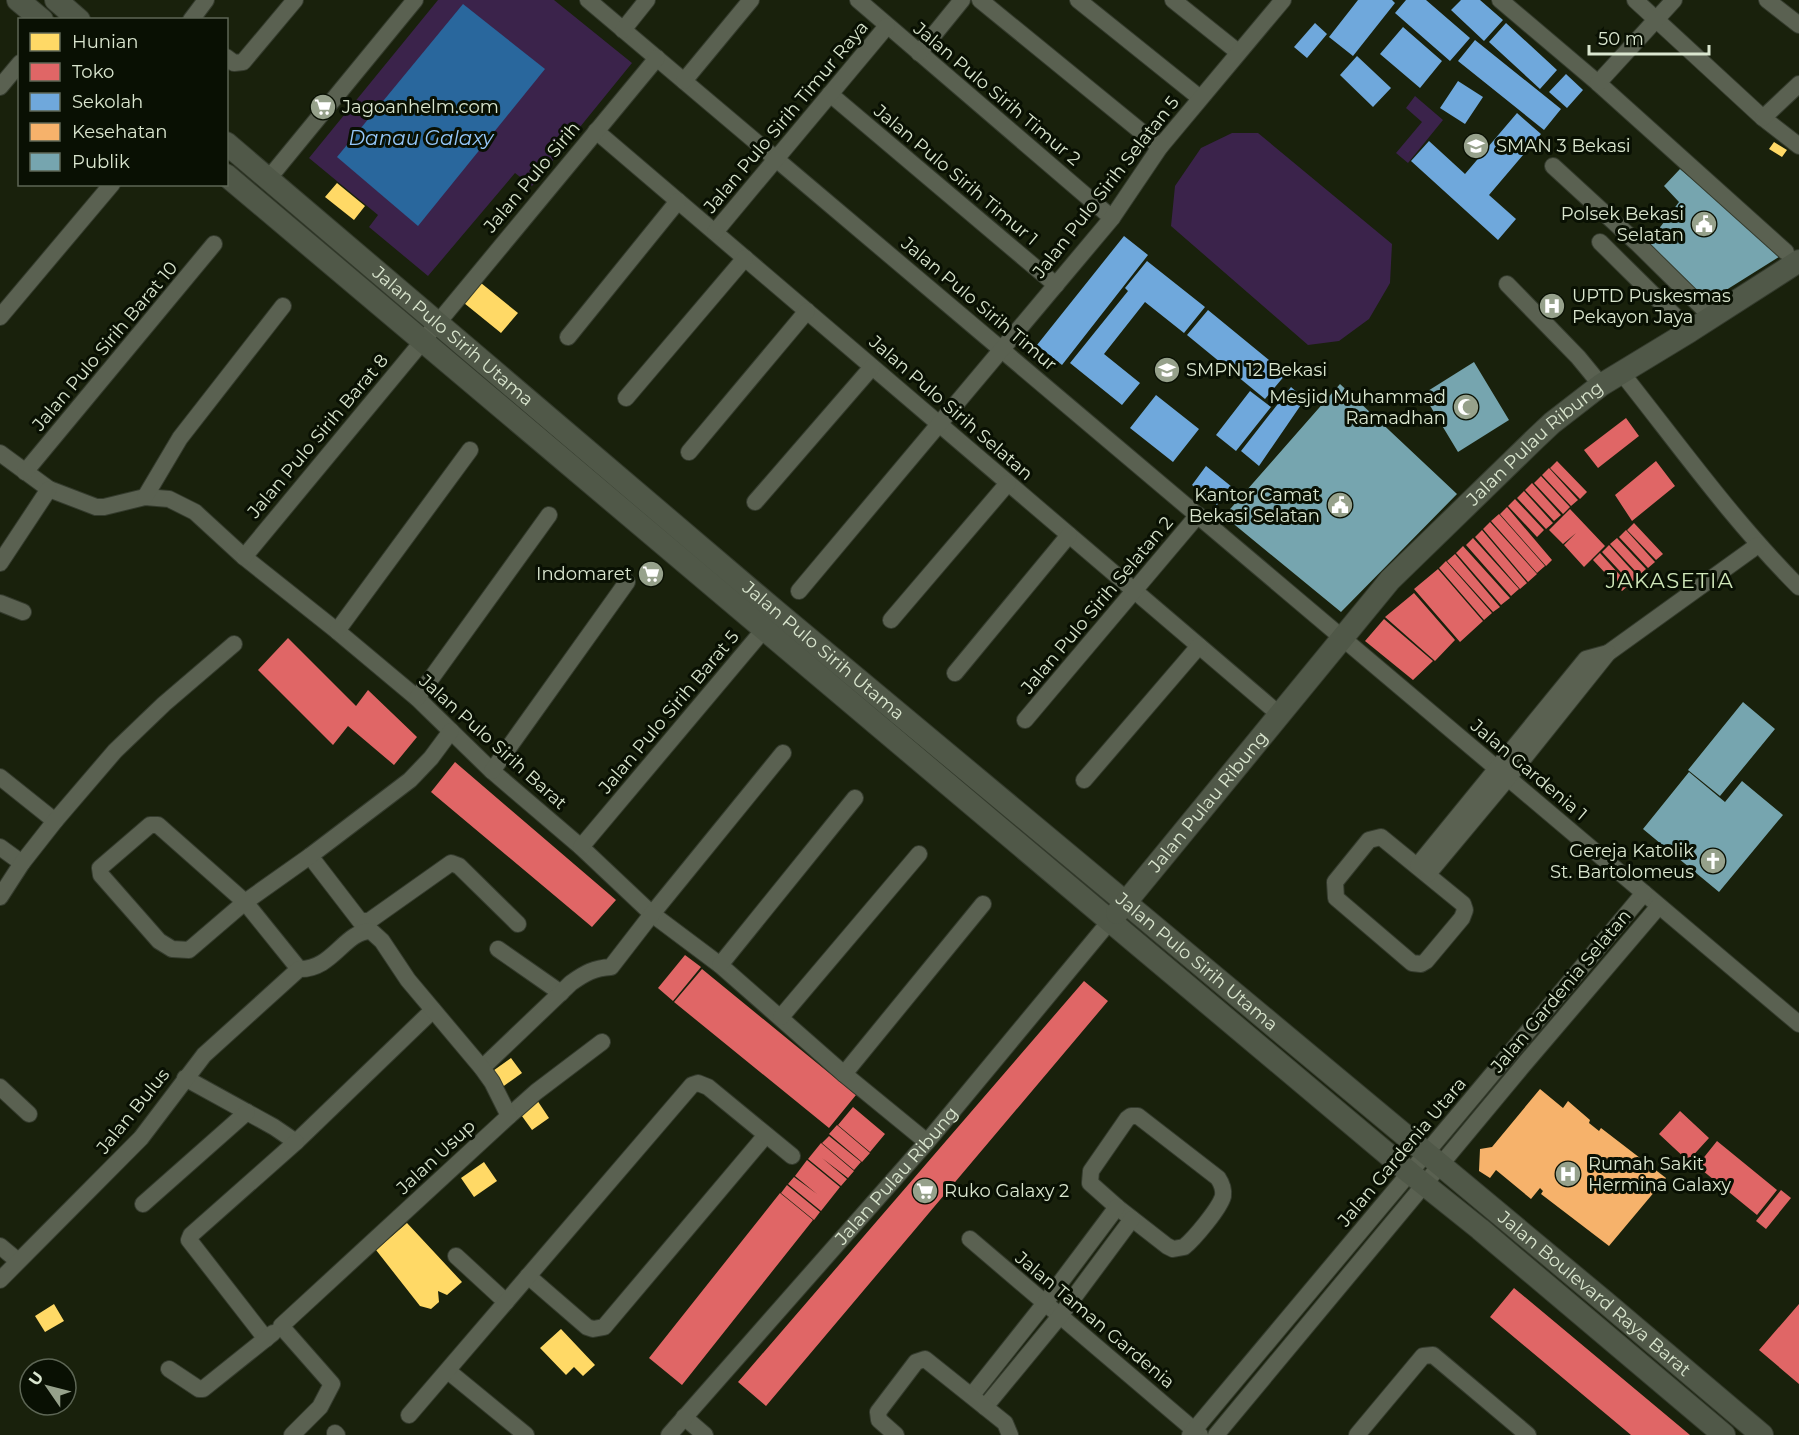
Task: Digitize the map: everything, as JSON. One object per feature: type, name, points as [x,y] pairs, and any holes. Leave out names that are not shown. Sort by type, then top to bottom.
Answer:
[{"type":"main road","points":[[18,0],[40,18]]},
{"type":"main road","points":[[56,0],[77,18]]},
{"type":"main road","name":"Jalan Pulo Sirih Utama","points":[[228,145],[438,322],[1110,921],[1175,959],[1374,1109],[1434,1160]]},
{"type":"main road","name":"Jalan Pulo Sirih Utama","points":[[228,177],[423,340],[771,621],[1070,856],[1125,903],[1175,959],[1357,1128],[1418,1179]]},
{"type":"main road","name":"Jalan Pulau Ribung","points":[[1110,921],[1390,580],[1552,423],[1601,385],[1712,317],[1792,256]]},
{"type":"main road","points":[[1055,873],[1070,856]]},
{"type":"main road","points":[[1357,1128],[1374,1109]]},
{"type":"main road","name":"Jalan Boulevard Raya Barat","points":[[1434,1160],[1762,1435]]},
{"type":"main road","name":"Jalan Boulevard Raya Barat","points":[[1418,1179],[1724,1435]]},
{"type":"main road","points":[[1480,1229],[1495,1211]]},
{"type":"street","points":[[192,18],[206,0]]},
{"type":"street","points":[[228,58],[234,63],[243,62],[295,0]]},
{"type":"street","points":[[269,178],[415,0]]},
{"type":"street","name":"Jalan Pulo Sirih Timur","points":[[588,0],[1343,639]]},
{"type":"street","points":[[623,30],[647,0]]},
{"type":"street","points":[[684,81],[752,0]]},
{"type":"street","name":"Jalan Pulo Sirih Timur 2","points":[[858,0],[1112,218]]},
{"type":"street","points":[[919,53],[963,0]]},
{"type":"street","points":[[980,0],[1160,147]]},
{"type":"street","points":[[1078,0],[1200,98]]},
{"type":"street","points":[[1173,0],[1238,52]]},
{"type":"street","points":[[1500,0],[1598,83],[1792,256]]},
{"type":"street","points":[[1635,0],[1763,118],[1796,138]]},
{"type":"street","points":[[1598,83],[1674,0]]},
{"type":"street","points":[[1767,0],[1799,25]]},
{"type":"street","name":"Jalan Pulo Sirih Selatan 5","points":[[799,591],[1112,218],[1160,147],[1277,2]]},
{"type":"street","name":"Jalan Pulo Sirih Timur Raya","points":[[715,232],[887,26]]},
{"type":"street","name":"Jalan Pulo Sirih","points":[[423,340],[657,58]]},
{"type":"street","points":[[0,87],[18,65]]},
{"type":"street","points":[[1763,118],[1799,84]]},
{"type":"street","name":"Jalan Pulo Sirih Timur 1","points":[[830,94],[1056,285]]},
{"type":"street","name":"Jalan Pulo Sirih Selatan","points":[[596,131],[1280,715]]},
{"type":"street","points":[[1553,166],[1638,244],[1712,317]]},
{"type":"street","points":[[0,318],[110,186]]},
{"type":"street","points":[[568,337],[678,201]]},
{"type":"street","points":[[1600,242],[1690,331]]},
{"type":"street","name":"Jalan Pulo Sirih Barat 10","points":[[25,472],[214,244]]},
{"type":"street","points":[[626,398],[745,258]]},
{"type":"street","points":[[1507,285],[1578,357],[1601,385]]},
{"type":"street","points":[[145,498],[180,438],[283,306]]},
{"type":"street","points":[[689,452],[807,311]]},
{"type":"street","name":"Jalan Pulo Sirih Barat 8","points":[[244,557],[423,340]]},
{"type":"street","points":[[755,502],[872,367]]},
{"type":"street","points":[[1621,372],[1758,545],[1799,587]]},
{"type":"street","points":[[337,631],[470,450]]},
{"type":"street","name":"Jalan Pulo Sirih Barat","points":[[0,453],[49,489],[100,507],[145,498],[169,499],[195,512],[244,557],[417,698],[492,771],[581,848],[652,914],[720,965],[844,1074],[927,1142]]},
{"type":"street","points":[[891,620],[1008,483]]},
{"type":"street","points":[[0,563],[49,489]]},
{"type":"street","name":"Jalan Pulo Sirih Selatan 2","points":[[1025,720],[1198,514]]},
{"type":"street","points":[[417,698],[549,515]]},
{"type":"street","points":[[955,673],[1070,535]]},
{"type":"street","points":[[1423,870],[1608,652],[1758,545]]},
{"type":"street","points":[[492,771],[627,582]]},
{"type":"street","points":[[0,603],[23,612]]},
{"type":"street","name":"Jalan Pulo Sirih Barat 5","points":[[581,848],[771,621]]},
{"type":"street","name":"Jalan Gardenia 1","points":[[1343,639],[1799,1024]]},
{"type":"street","points":[[0,897],[55,821],[115,751],[164,704],[234,644]]},
{"type":"street","points":[[1084,780],[1199,646]]},
{"type":"street","points":[[299,969],[245,902],[158,825],[150,825],[99,868],[101,875],[159,941],[172,950],[189,950],[245,902],[410,780],[431,758],[451,731]]},
{"type":"street","points":[[509,1116],[492,1082],[482,1068],[561,993],[588,971],[612,968],[652,914],[783,753]]},
{"type":"street","points":[[0,777],[55,821]]},
{"type":"street","points":[[720,965],[855,798]]},
{"type":"street","points":[[1381,837],[1423,870],[1463,904],[1465,910],[1462,918],[1421,964],[1412,963],[1336,898],[1335,882],[1369,840],[1381,837]]},
{"type":"street","points":[[0,847],[22,864]]},
{"type":"street","points":[[781,1017],[919,854]]},
{"type":"street","points":[[310,856],[360,921],[369,921],[451,863],[459,866],[518,924]]},
{"type":"street","name":"Jalan Gardenia Utara","points":[[1434,1160],[1644,893]]},
{"type":"street","points":[[844,1074],[983,904]]},
{"type":"street","name":"Jalan Gardenia Selatan","points":[[1216,1435],[1418,1179],[1521,1068],[1659,906]]},
{"type":"street","name":"Jalan Pulau Ribung","points":[[669,1435],[927,1142],[1110,921]]},
{"type":"street","name":"Jalan Bulus","points":[[0,1280],[135,1144],[204,1055],[299,969],[309,969],[323,963],[359,934],[370,931],[382,941],[408,980],[482,1068]]},
{"type":"street","points":[[498,949],[561,993]]},
{"type":"street","points":[[266,1339],[189,1240],[191,1235],[296,1142],[434,1010]]},
{"type":"street","name":"Jalan Usup","points":[[169,1370],[199,1389],[203,1389],[281,1326],[536,1092],[602,1042]]},
{"type":"street","points":[[184,1078],[296,1142]]},
{"type":"street","points":[[409,1415],[692,1085],[698,1083],[708,1087],[792,1156]]},
{"type":"street","points":[[0,1087],[29,1114]]},
{"type":"street","points":[[143,1204],[247,1112]]},
{"type":"street","points":[[1131,1116],[1138,1116],[1218,1178],[1224,1190],[1221,1202],[1184,1247],[1173,1249],[1117,1207],[1093,1186],[1089,1176],[1131,1116]]},
{"type":"street","points":[[528,1276],[587,1327],[604,1328],[766,1135]]},
{"type":"street","name":"Jalan Gardenia Utara","points":[[1194,1433],[1418,1179]]},
{"type":"street","points":[[972,1395],[1117,1207]]},
{"type":"street","points":[[986,1407],[1060,1316],[1132,1219]]},
{"type":"street","name":"Jalan Taman Gardenia","points":[[970,1239],[1194,1433]]},
{"type":"street","points":[[0,1245],[18,1261]]},
{"type":"street","points":[[456,1256],[506,1302]]},
{"type":"street","points":[[281,1326],[332,1384],[320,1407],[292,1435]]},
{"type":"street","points":[[1362,1433],[1423,1356],[1433,1355],[1528,1435]]},
{"type":"street","points":[[896,1435],[879,1420],[878,1412],[918,1360],[925,1359],[1005,1423],[1011,1435]]},
{"type":"street","points":[[448,1371],[521,1433]]},
{"type":"street","points":[[684,1417],[705,1435]]},
{"type":"shaded area","points":[[438,0],[554,0],[632,63],[532,186],[515,173],[428,276],[369,227],[378,215],[309,158]]},
{"type":"shaded area","points":[[1415,96],[1443,120],[1408,163],[1396,153],[1422,122],[1406,108]]},
{"type":"shaded area","points":[[1232,133],[1258,133],[1392,244],[1390,283],[1369,319],[1339,341],[1308,345],[1171,226],[1175,186],[1201,148]]},
{"type":"water","name":"Danau Galaxy","points":[[463,4],[545,69],[418,226],[337,157]]},
{"type":"building: Hunian","points":[[1774,142],[1787,150],[1782,157],[1769,149]]},
{"type":"building: Hunian","points":[[337,183],[365,206],[354,220],[325,197]]},
{"type":"building: Hunian","points":[[481,283],[518,313],[501,333],[464,303]]},
{"type":"building: Hunian","points":[[1337,410],[1376,443],[1365,455],[1371,460],[1376,454],[1402,476],[1379,503],[1353,481],[1360,472],[1355,468],[1337,489],[1291,449],[1307,429],[1315,436]]},
{"type":"building: Hunian","points":[[1286,452],[1315,477],[1283,513],[1255,488]]},
{"type":"building: Hunian","points":[[511,1058],[522,1073],[501,1088],[490,1073]]},
{"type":"building: Hunian","points":[[537,1100],[549,1118],[532,1130],[519,1112]]},
{"type":"building: Hunian","points":[[484,1162],[497,1181],[474,1197],[461,1178]]},
{"type":"building: Hunian","points":[[407,1223],[462,1282],[447,1295],[438,1291],[439,1302],[431,1309],[420,1306],[376,1250]]},
{"type":"building: Hunian","points":[[54,1304],[64,1321],[45,1332],[35,1316]]},
{"type":"building: Hunian","points":[[561,1329],[595,1365],[583,1376],[574,1367],[566,1375],[540,1348]]},
{"type":"building: Toko","points":[[1626,418],[1639,436],[1598,468],[1584,450]]},
{"type":"building: Toko","points":[[1557,461],[1587,492],[1580,499],[1550,468]]},
{"type":"building: Toko","points":[[1656,461],[1675,486],[1632,521],[1615,495]]},
{"type":"building: Toko","points":[[1549,468],[1578,500],[1571,506],[1542,475]]},
{"type":"building: Toko","points":[[1541,476],[1570,507],[1563,514],[1534,483]]},
{"type":"building: Toko","points":[[1532,483],[1561,515],[1554,521],[1525,490]]},
{"type":"building: Toko","points":[[1524,491],[1553,523],[1546,529],[1517,498]]},
{"type":"building: Toko","points":[[1515,499],[1544,530],[1537,537],[1508,506]]},
{"type":"building: Toko","points":[[1507,507],[1552,560],[1546,566],[1500,514]]},
{"type":"building: Toko","points":[[1570,509],[1605,546],[1584,567],[1564,545],[1576,533],[1563,544],[1549,530]]},
{"type":"building: Toko","points":[[1499,514],[1545,566],[1537,573],[1491,521]]},
{"type":"building: Toko","points":[[1490,522],[1537,574],[1528,582],[1483,529]]},
{"type":"building: Toko","points":[[1634,523],[1663,554],[1656,560],[1627,530]]},
{"type":"building: Toko","points":[[1482,530],[1527,583],[1520,589],[1475,537]]},
{"type":"building: Toko","points":[[1626,530],[1655,562],[1648,568],[1619,537]]},
{"type":"building: Toko","points":[[1473,538],[1519,589],[1511,596],[1466,545]]},
{"type":"building: Toko","points":[[1617,538],[1646,569],[1639,575],[1610,544]]},
{"type":"building: Toko","points":[[1609,545],[1638,577],[1631,583],[1602,552]]},
{"type":"building: Toko","points":[[1463,546],[1510,598],[1501,605],[1456,553]]},
{"type":"building: Toko","points":[[1600,553],[1629,585],[1622,591],[1593,560]]},
{"type":"building: Toko","points":[[1455,554],[1500,607],[1493,612],[1447,561]]},
{"type":"building: Toko","points":[[1446,561],[1492,613],[1484,620],[1439,568]]},
{"type":"building: Toko","points":[[1438,569],[1483,621],[1460,642],[1414,589]]},
{"type":"building: Toko","points":[[1414,593],[1455,640],[1435,661],[1385,617]]},
{"type":"building: Toko","points":[[1384,619],[1433,661],[1413,680],[1365,641]]},
{"type":"building: Toko","points":[[288,638],[356,706],[368,690],[417,737],[394,765],[348,726],[333,745],[258,670]]},
{"type":"building: Toko","points":[[455,762],[616,900],[592,927],[431,792]]},
{"type":"building: Toko","points":[[685,955],[701,967],[673,1001],[658,988]]},
{"type":"building: Toko","points":[[702,969],[856,1095],[829,1128],[674,1002]]},
{"type":"building: Toko","name":"Ruko Galaxy 2","points":[[1084,981],[1108,1001],[766,1406],[738,1382]]},
{"type":"building: Toko","points":[[853,1107],[885,1134],[870,1152],[838,1125]]},
{"type":"building: Toko","points":[[1680,1111],[1709,1138],[1688,1161],[1659,1134]]},
{"type":"building: Toko","points":[[837,1125],[870,1153],[862,1162],[829,1134]]},
{"type":"building: Toko","points":[[829,1136],[861,1162],[854,1170],[822,1143]]},
{"type":"building: Toko","points":[[1717,1141],[1777,1190],[1757,1215],[1697,1166]]},
{"type":"building: Toko","points":[[821,1143],[854,1171],[848,1178],[822,1158],[847,1179],[841,1186],[808,1159]]},
{"type":"building: Toko","points":[[807,1160],[840,1187],[821,1211],[788,1184],[794,1177],[817,1194],[795,1176]]},
{"type":"building: Toko","points":[[787,1185],[820,1212],[814,1220],[781,1193]]},
{"type":"building: Toko","points":[[1781,1190],[1791,1198],[1766,1229],[1756,1221]]},
{"type":"building: Toko","points":[[780,1193],[813,1220],[682,1385],[649,1358]]},
{"type":"building: Toko","points":[[1514,1288],[1690,1435],[1631,1435],[1490,1317]]},
{"type":"building: Toko","points":[[1799,1304],[1799,1384],[1759,1350]]},
{"type":"building: Sekolah","points":[[1358,0],[1392,0],[1395,3],[1353,56],[1329,37]]},
{"type":"building: Sekolah","points":[[1406,0],[1426,0],[1470,38],[1450,61],[1395,13]]},
{"type":"building: Sekolah","points":[[1461,0],[1480,0],[1503,20],[1484,41],[1451,10]]},
{"type":"building: Sekolah","points":[[1315,23],[1327,34],[1307,58],[1294,47]]},
{"type":"building: Sekolah","points":[[1506,23],[1557,70],[1540,89],[1489,42]]},
{"type":"building: Sekolah","points":[[1403,27],[1442,61],[1420,88],[1380,54]]},
{"type":"building: Sekolah","points":[[1475,40],[1561,109],[1544,130],[1458,61]]},
{"type":"building: Sekolah","points":[[1357,56],[1391,88],[1373,107],[1340,75]]},
{"type":"building: Sekolah","points":[[1566,74],[1583,90],[1567,108],[1549,92]]},
{"type":"building: Sekolah","points":[[1458,81],[1483,97],[1465,124],[1440,108]]},
{"type":"building: Sekolah","points":[[1517,113],[1541,134],[1489,195],[1516,219],[1498,240],[1411,161],[1429,141],[1465,174]]},
{"type":"building: Sekolah","points":[[1124,236],[1148,255],[1062,365],[1037,345]]},
{"type":"building: Sekolah","points":[[1147,261],[1205,307],[1184,333],[1145,302],[1104,354],[1140,383],[1122,405],[1070,363],[1128,291],[1125,288]]},
{"type":"building: Sekolah","points":[[1208,310],[1286,374],[1265,399],[1187,335]]},
{"type":"building: Sekolah","points":[[1291,387],[1305,399],[1259,466],[1241,451]]},
{"type":"building: Sekolah","points":[[1250,391],[1271,407],[1236,451],[1216,435]]},
{"type":"building: Sekolah","points":[[1156,395],[1199,429],[1173,462],[1130,428]]},
{"type":"building: Sekolah","points":[[1206,466],[1232,487],[1217,505],[1192,485]]},
{"type":"building: Kesehatan","points":[[1540,1089],[1563,1108],[1568,1101],[1599,1131],[1601,1128],[1666,1178],[1609,1246],[1541,1194],[1543,1191],[1540,1188],[1531,1199],[1496,1170],[1490,1178],[1479,1171],[1480,1149],[1492,1147]]},
{"type":"building: Publik","name":"Polsek Bekasi Selatan","points":[[1680,169],[1782,255],[1707,302],[1646,246],[1679,202],[1664,186]]},
{"type":"building: Publik","name":"Mesjid Muhammad Ramadhan","points":[[1474,362],[1509,420],[1458,452],[1423,394]]},
{"type":"building: Publik","name":"Kantor Camat Bekasi Selatan","points":[[1340,384],[1457,494],[1341,612],[1224,516]]},
{"type":"building: Publik","points":[[1743,702],[1775,729],[1720,796],[1688,770]]},
{"type":"building: Publik","name":"Gereja Katolik St. Bartolomeus","points":[[1689,772],[1725,802],[1742,781],[1783,815],[1719,892],[1643,829]]},
{"type":"place","name":"Jagoanhelm.com","points":[[323,107]]},
{"type":"place","name":"SMAN 3 Bekasi","points":[[1476,146]]},
{"type":"place","name":"Polsek Bekasi Selatan","points":[[1704,224]]},
{"type":"place","name":"UPTD Puskesmas Pekayon Jaya","points":[[1552,306]]},
{"type":"place","name":"SMPN 12 Bekasi","points":[[1167,370]]},
{"type":"place","name":"Mesjid Muhammad Ramadhan","points":[[1466,407]]},
{"type":"place","name":"Kantor Camat Bekasi Selatan","points":[[1340,505]]},
{"type":"place","name":"Indomaret","points":[[651,574]]},
{"type":"place","name":"Gereja Katolik St. Bartolomeus","points":[[1713,861]]},
{"type":"place","name":"Rumah Sakit Hermina Galaxy","points":[[1568,1174]]},
{"type":"place","name":"Ruko Galaxy 2","points":[[925,1191]]},
{"type":"district","name":"JAKASETIA","points":[[1670,580]]}]
